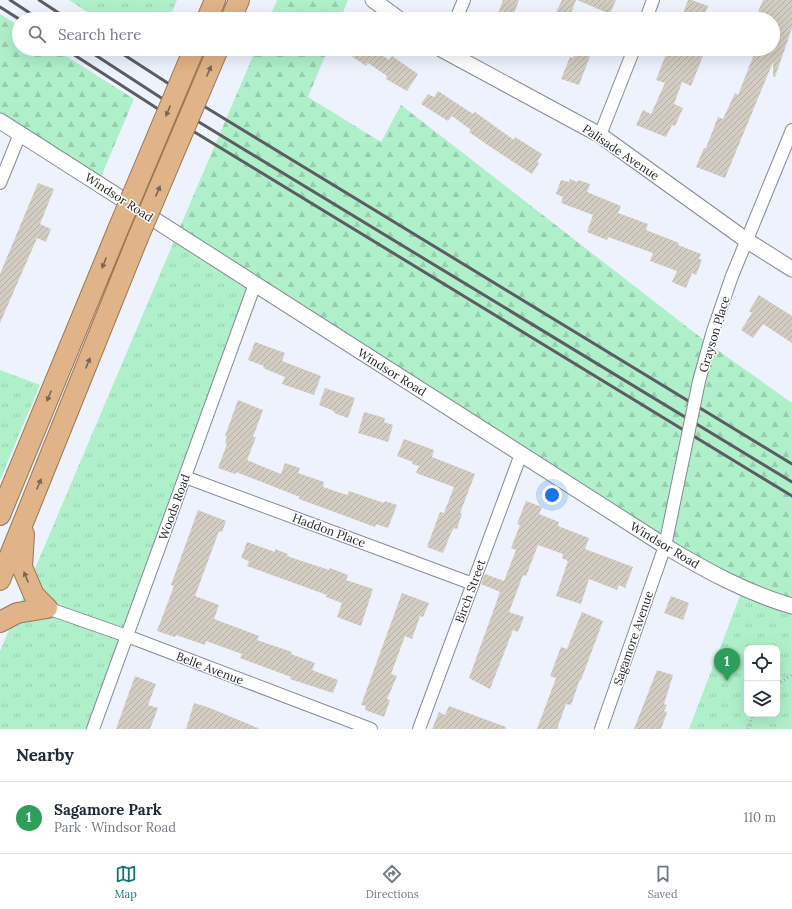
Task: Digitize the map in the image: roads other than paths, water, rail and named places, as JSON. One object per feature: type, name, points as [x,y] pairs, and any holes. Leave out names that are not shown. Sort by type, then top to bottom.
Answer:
[{"type":"highway","points":[[210,12],[215,0]]},
{"type":"highway","points":[[234,12],[239,0]]},
{"type":"highway","points":[[0,515],[7,486],[191,56]]},
{"type":"highway","points":[[0,580],[137,240],[215,56]]},
{"type":"highway","points":[[25,520],[22,567],[34,594],[48,608]]},
{"type":"highway","points":[[0,622],[17,612],[48,608]]},
{"type":"street","points":[[373,0],[390,12]]},
{"type":"street","points":[[459,12],[464,0]]},
{"type":"street","points":[[649,12],[653,0]]},
{"type":"street","name":"Palisade Avenue","points":[[456,56],[600,135],[746,240],[792,269]]},
{"type":"street","points":[[600,135],[631,56]]},
{"type":"street","name":"Windsor Road","points":[[0,121],[665,546],[705,570],[743,588],[792,606]]},
{"type":"street","name":"Grayson Place","points":[[665,546],[699,381],[713,331],[746,240],[792,130]]},
{"type":"street","points":[[0,183],[20,134]]},
{"type":"street","name":"Woods Road","points":[[93,729],[255,284]]},
{"type":"street","name":"Birch Street","points":[[419,729],[521,454]]},
{"type":"street","name":"Haddon Place","points":[[185,477],[473,584]]},
{"type":"street","name":"Sagamore Avenue","points":[[601,729],[665,546]]},
{"type":"street","name":"Belle Avenue","points":[[48,608],[127,636],[371,729]]},
{"type":"railway","points":[[10,0],[28,12]]},
{"type":"railway","points":[[39,0],[57,12]]},
{"type":"railway","points":[[0,7],[12,15]]},
{"type":"railway","points":[[76,56],[183,125],[792,496]]},
{"type":"railway","points":[[97,56],[189,116],[792,482]]},
{"type":"railway","points":[[126,56],[197,102],[792,464]]},
{"type":"place","name":"Sagamore Park","points":[[727,681]]}]
